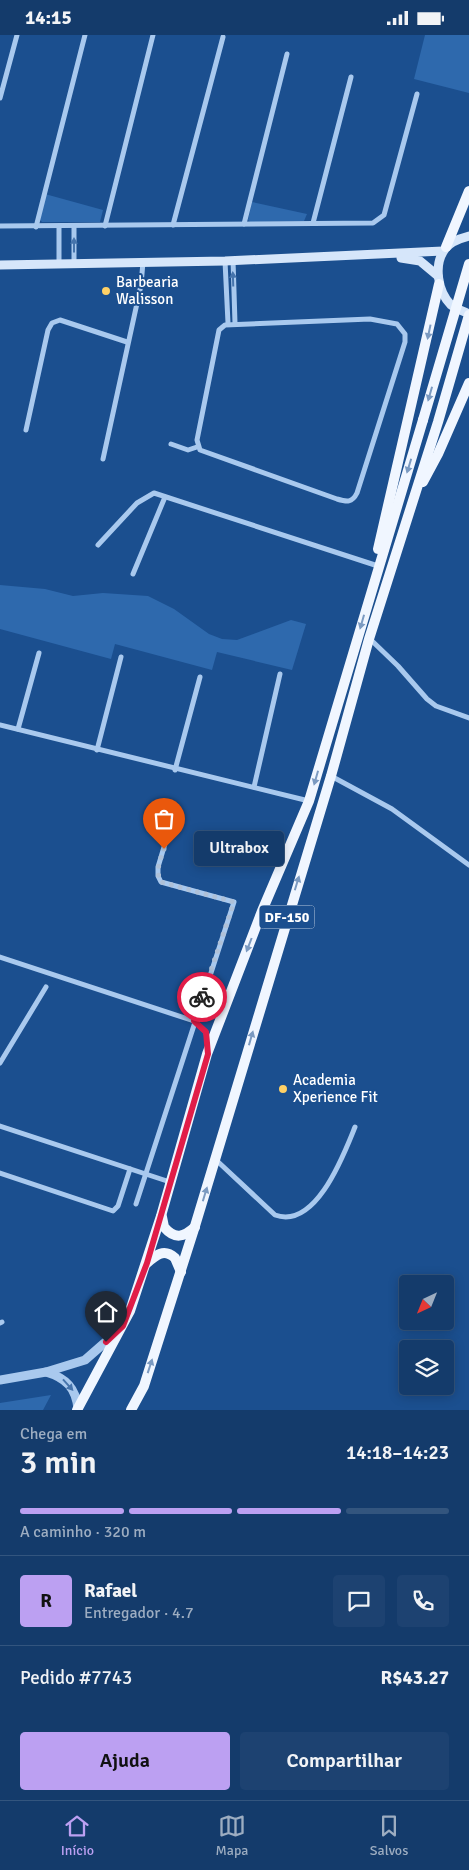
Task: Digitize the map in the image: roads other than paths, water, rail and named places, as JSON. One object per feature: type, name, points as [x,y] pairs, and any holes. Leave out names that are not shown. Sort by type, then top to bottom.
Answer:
[{"type":"main road","points":[[379,563],[379,541],[445,249],[469,191]]},
{"type":"main road","points":[[0,265],[74,265],[381,255],[445,249],[469,236]]},
{"type":"main road","points":[[381,255],[420,261],[439,280],[453,307],[469,314]]},
{"type":"main road","name":"DF-150","points":[[78,1409],[123,1326],[147,1263],[208,1054],[227,1000],[309,801],[469,263]]},
{"type":"main road","name":"DF-150","points":[[130,1410],[144,1386],[181,1272],[331,776],[369,639],[409,507],[438,422],[469,314]]},
{"type":"main road","points":[[409,507],[438,454],[469,383]]},
{"type":"main road","points":[[162,1216],[164,1227],[176,1236],[187,1234],[195,1226]]},
{"type":"main road","points":[[147,1263],[158,1253],[167,1253],[175,1257],[181,1272]]},
{"type":"street","points":[[0,98],[16,35]]},
{"type":"street","points":[[36,227],[85,35]]},
{"type":"street","points":[[105,226],[153,35]]},
{"type":"street","points":[[173,225],[223,37]]},
{"type":"street","points":[[244,224],[287,54]]},
{"type":"street","points":[[313,223],[351,77]]},
{"type":"street","points":[[0,226],[372,223],[381,219],[417,94]]},
{"type":"street","points":[[59,226],[59,265]]},
{"type":"street","points":[[74,226],[74,265]]},
{"type":"street","points":[[229,260],[235,323]]},
{"type":"street","points":[[198,447],[220,331],[228,323],[229,260]]},
{"type":"street","points":[[102,459],[128,342],[143,262]]},
{"type":"street","points":[[198,447],[204,453],[337,499],[348,502],[352,500],[357,493],[406,342],[402,328],[390,321],[370,319],[228,323]]},
{"type":"street","points":[[26,430],[48,330],[52,323],[60,320],[128,342]]},
{"type":"street","points":[[171,444],[188,450],[198,447]]},
{"type":"street","points":[[98,545],[143,498],[154,493],[379,563]]},
{"type":"street","points":[[133,574],[165,497]]},
{"type":"street","points":[[369,639],[392,659],[427,699],[436,706],[469,718]]},
{"type":"street","points":[[18,729],[39,653]]},
{"type":"street","points":[[97,750],[122,657]]},
{"type":"street","points":[[254,787],[280,675]]},
{"type":"street","points":[[175,769],[200,677]]},
{"type":"street","points":[[0,725],[309,801]]},
{"type":"street","points":[[331,776],[399,814],[469,865]]},
{"type":"street","points":[[136,1204],[234,902],[161,882],[158,876],[158,867],[174,814]]},
{"type":"street","points":[[0,957],[194,1021],[206,1032],[208,1054]]},
{"type":"street","points":[[0,1063],[46,987]]},
{"type":"street","points":[[194,1021],[208,1016],[227,1000]]},
{"type":"street","points":[[0,1126],[170,1182]]},
{"type":"street","points":[[215,1159],[275,1215],[283,1217],[293,1216],[312,1203],[329,1184],[338,1168],[355,1127]]},
{"type":"street","points":[[0,1173],[113,1211],[118,1206],[130,1169]]},
{"type":"street","points":[[0,1379],[46,1372],[85,1360],[96,1353],[123,1326]]},
{"type":"street","points":[[46,1372],[60,1377],[71,1386],[75,1393],[78,1409]]},
{"type":"place","name":"Barbearia Walisson","points":[[106,291]]},
{"type":"place","name":"Ultrabox","points":[[164,849]]},
{"type":"place","name":"Academia Xperience Fit","points":[[283,1089]]}]
